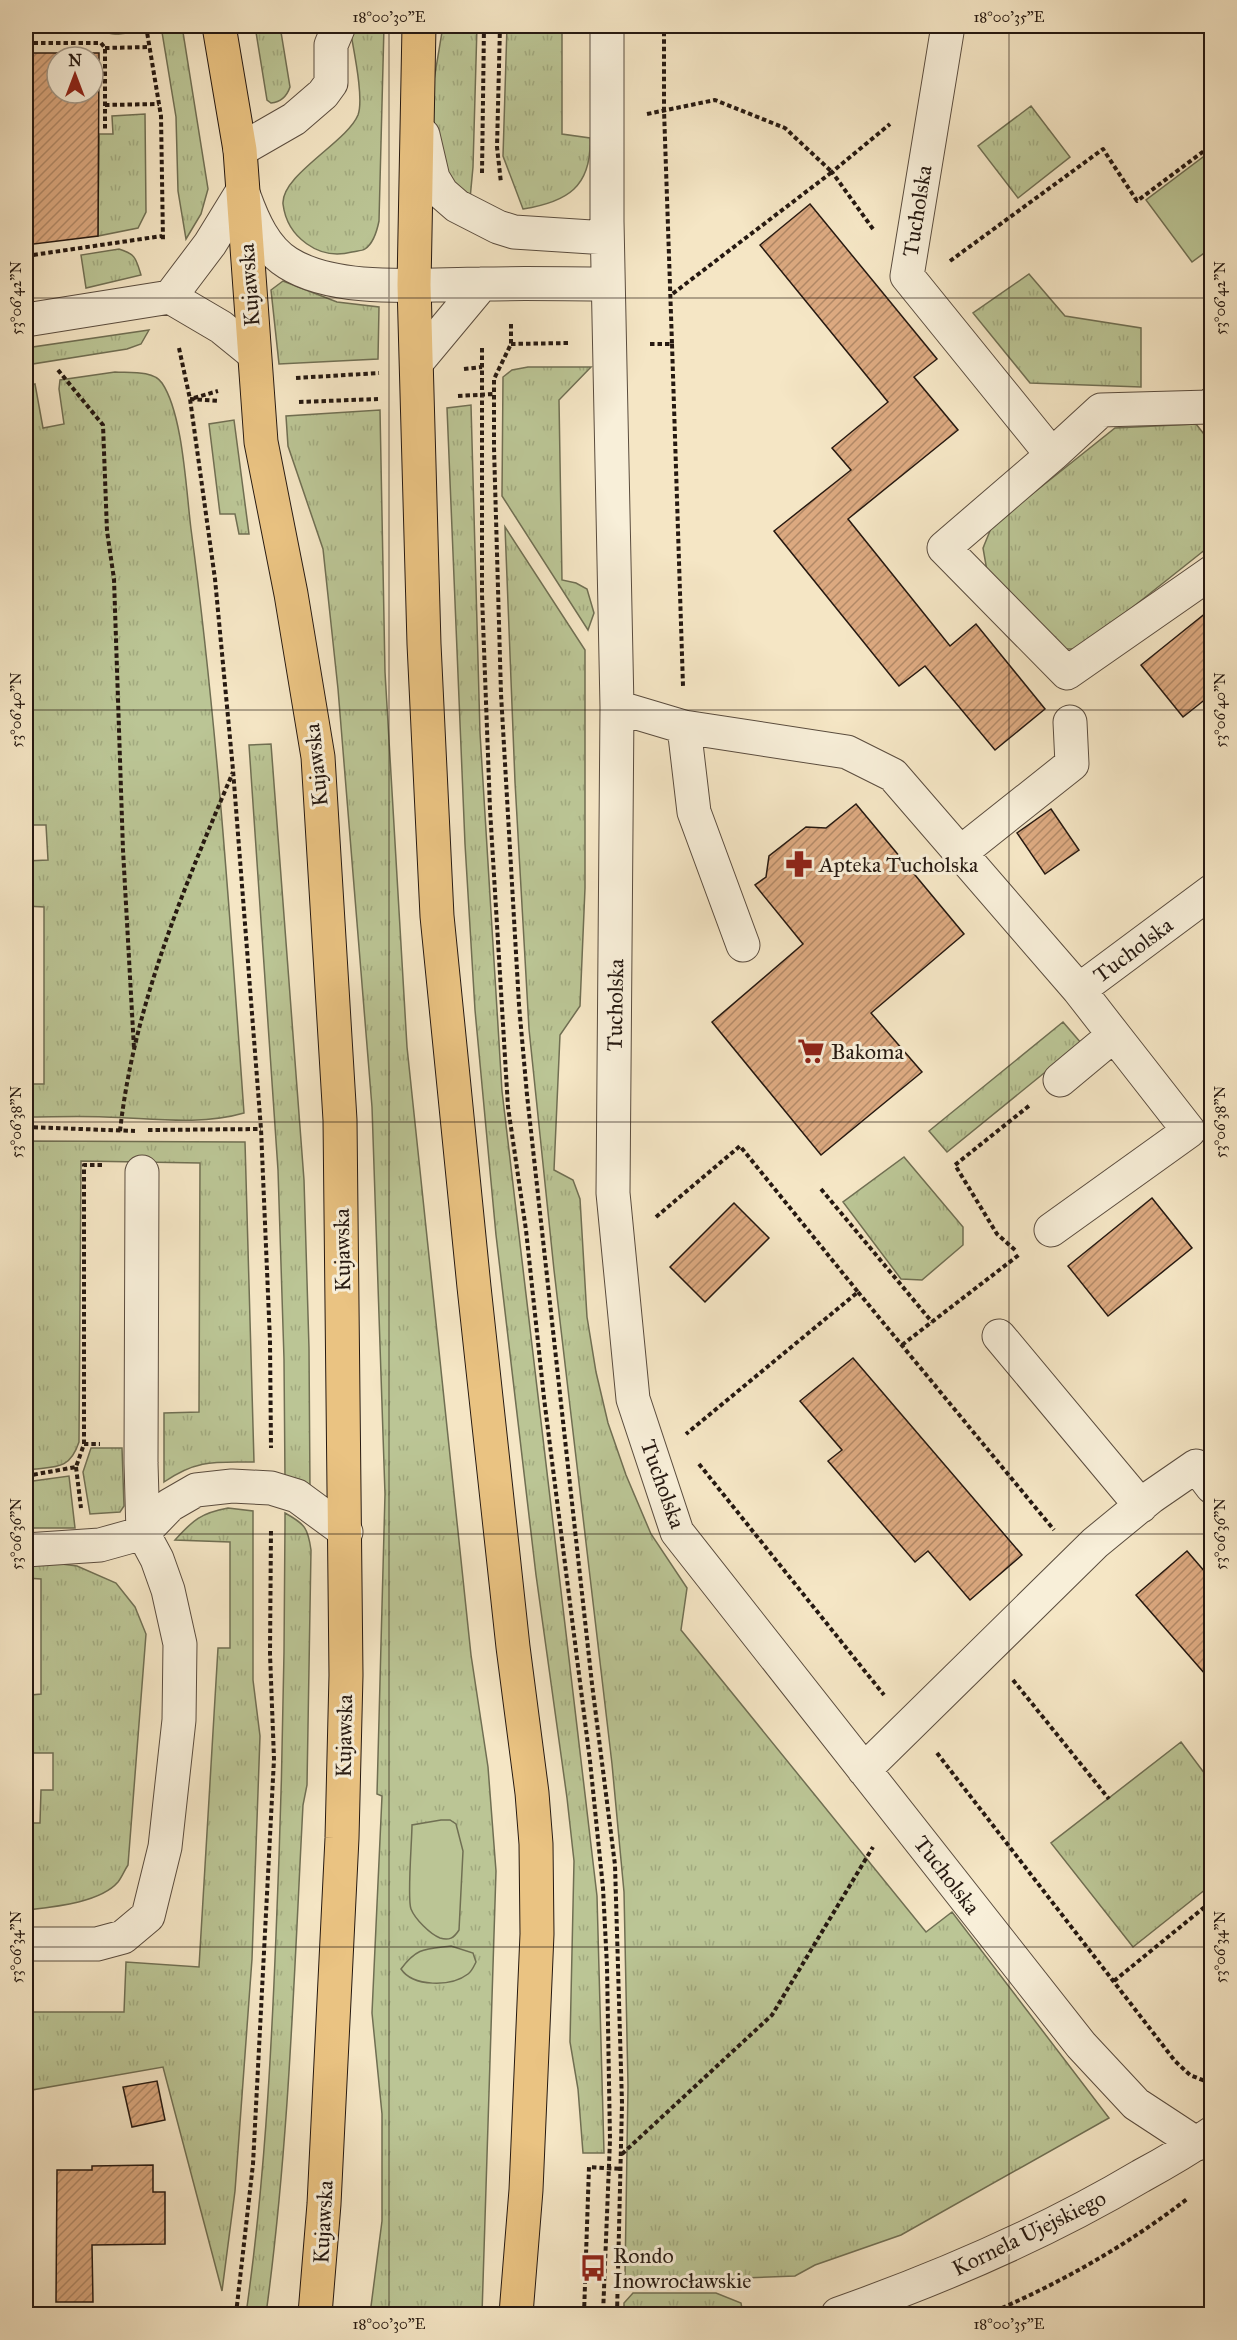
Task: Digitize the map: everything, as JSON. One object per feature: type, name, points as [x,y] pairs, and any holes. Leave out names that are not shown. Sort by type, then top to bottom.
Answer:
[{"type":"main road","name":"Kujawska","points":[[219,26],[240,150],[261,442],[291,594],[318,757],[340,1120],[346,1675],[342,1838],[324,2204],[315,2314]]},
{"type":"main road","points":[[419,26],[414,285],[424,644],[437,916],[474,1287],[536,1844],[537,1934],[526,2190],[516,2314]]},
{"type":"street","points":[[240,150],[294,119],[323,94],[331,83],[331,45],[339,26]]},
{"type":"street","name":"Tucholska","points":[[607,26],[608,284],[617,706],[613,1193],[633,1400],[677,1532],[1081,2045],[1136,2104],[1204,2139]]},
{"type":"street","name":"Tucholska","points":[[948,26],[936,86],[911,281],[1052,455]]},
{"type":"street","points":[[418,106],[433,178],[442,193],[457,206],[498,227],[514,232],[608,238]]},
{"type":"street","points":[[170,297],[210,244],[242,192]]},
{"type":"street","name":"Kujawska","points":[[242,192],[263,238],[288,264],[324,278],[372,285],[414,285]]},
{"type":"street","points":[[417,377],[483,284]]},
{"type":"street","points":[[414,285],[608,284]]},
{"type":"street","points":[[26,320],[170,297],[221,327],[256,379]]},
{"type":"street","points":[[1211,407],[1101,410],[944,548],[1067,673],[1212,572]]},
{"type":"street","name":"Tucholska","points":[[617,706],[684,727],[847,752],[893,775],[1079,990],[1212,891]]},
{"type":"street","points":[[960,853],[1072,764],[1070,722]]},
{"type":"street","points":[[684,727],[694,812],[743,945]]},
{"type":"street","points":[[1051,1230],[1189,1131],[1079,990]]},
{"type":"street","points":[[1060,1080],[1114,1035]]},
{"type":"street","points":[[26,1944],[97,1944],[123,1937],[148,1916],[165,1847],[179,1720],[180,1644],[161,1569],[143,1533],[142,1172]]},
{"type":"street","points":[[999,1336],[1141,1506]]},
{"type":"street","points":[[864,1770],[1095,1543],[1141,1506],[1206,1468]]},
{"type":"street","points":[[26,1550],[100,1545],[143,1533],[170,1505],[196,1490],[232,1486],[271,1488],[297,1496],[346,1532]]},
{"type":"street","name":"Kornela Ujejskiego","points":[[838,2314],[908,2290],[1004,2247],[1100,2201],[1204,2139]]},
{"type":"path","points":[[146,26],[159,104],[163,245]]},
{"type":"path","points":[[483,220],[484,26]]},
{"type":"path","points":[[26,43],[101,43],[103,45]]},
{"type":"path","points":[[105,48],[150,47]]},
{"type":"path","points":[[670,296],[832,172],[936,86]]},
{"type":"path","points":[[606,122],[715,100],[785,128],[832,172],[911,281],[1103,148],[1137,201],[1212,145]]},
{"type":"path","points":[[105,131],[105,105],[159,104]]},
{"type":"path","points":[[26,256],[162,236]]},
{"type":"path","points":[[178,341],[190,399],[215,579],[233,770],[261,1129],[270,1341],[270,1654],[274,1759],[253,2164],[236,2314]]},
{"type":"path","points":[[483,344],[483,595],[490,809],[508,1107],[526,1230],[544,1398],[598,1837],[607,1966],[609,2168],[603,2314]]},
{"type":"path","points":[[672,344],[684,727]]},
{"type":"path","points":[[190,399],[256,379],[417,377],[483,368]]},
{"type":"path","points":[[58,370],[103,425],[107,531],[114,579],[123,850],[134,1049]]},
{"type":"path","points":[[190,399],[256,379],[417,377],[483,395],[494,394]]},
{"type":"path","points":[[494,379],[501,694],[519,1005],[540,1219],[615,1865],[622,2155],[617,2314]]},
{"type":"path","points":[[120,1131],[125,1091],[134,1049],[181,895],[233,770]]},
{"type":"path","points":[[1020,1254],[997,1234],[955,1165],[1060,1080]]},
{"type":"path","points":[[26,1127],[120,1131],[261,1129]]},
{"type":"path","points":[[618,1250],[740,1146],[1078,1560]]},
{"type":"path","points":[[80,1501],[76,1467],[84,1444],[84,1165],[124,1164],[142,1172]]},
{"type":"path","points":[[821,1190],[932,1322]]},
{"type":"path","points":[[902,1345],[1051,1230]]},
{"type":"path","points":[[679,1440],[858,1292]]},
{"type":"path","points":[[84,1444],[141,1444]]},
{"type":"path","points":[[694,1458],[909,1726],[933,1748],[1175,2061],[1190,2075],[1210,2083]]},
{"type":"path","points":[[26,1476],[76,1467]]},
{"type":"path","points":[[1012,1679],[1109,1799]]},
{"type":"path","points":[[622,2155],[772,2015],[896,1810]]},
{"type":"path","points":[[1114,1981],[1212,1901]]},
{"type":"path","points":[[584,2314],[589,2167],[621,2169]]},
{"type":"path","points":[[988,2314],[1093,2264],[1155,2224],[1191,2196]]},
{"type":"green space","points":[[94,26],[132,26],[133,32],[112,34]]},
{"type":"green space","points":[[161,26],[182,26],[208,189],[201,214],[186,239],[178,191],[176,117]]},
{"type":"green space","points":[[255,26],[280,26],[290,87],[283,98],[271,103],[267,100]]},
{"type":"green space","points":[[355,26],[384,26],[379,221],[373,240],[365,249],[340,254],[328,253],[307,244],[298,236],[291,227],[283,204],[285,193],[292,182],[352,125],[358,115],[360,98],[351,34]]},
{"type":"green space","points":[[443,26],[477,26],[470,199],[453,186],[431,129],[433,86]]},
{"type":"green space","points":[[507,26],[590,26],[591,31],[562,33],[562,134],[590,138],[587,169],[574,189],[564,196],[552,202],[523,209],[503,156]]},
{"type":"green space","points":[[1031,106],[1070,157],[1018,198],[978,146]]},
{"type":"green space","points":[[145,114],[146,212],[138,228],[98,236],[99,134],[113,134],[112,116]]},
{"type":"green space","points":[[1211,151],[1211,248],[1192,262],[1146,200]]},
{"type":"green space","points":[[119,249],[134,258],[141,275],[86,288],[81,255]]},
{"type":"green space","points":[[1029,274],[1065,316],[1141,328],[1141,387],[1030,383],[973,313]]},
{"type":"green space","points":[[283,281],[337,302],[379,307],[378,359],[279,364],[271,290]]},
{"type":"green space","points":[[149,330],[141,344],[127,349],[26,365],[26,348]]},
{"type":"green space","points":[[528,367],[591,367],[559,400],[562,580],[576,583],[587,589],[594,613],[588,630],[502,496],[503,377],[512,370]]},
{"type":"green space","points":[[115,372],[147,374],[158,379],[169,397],[179,433],[216,748],[244,1113],[227,1117],[174,1120],[26,1117],[26,1084],[44,1084],[44,907],[26,906],[26,861],[48,860],[46,825],[26,825],[26,386],[35,384],[43,428],[64,424],[59,389],[60,380]]},
{"type":"green space","points":[[471,405],[480,733],[502,1091],[597,1896],[604,2153],[583,2153],[578,2089],[570,2042],[574,1861],[536,1575],[496,1235],[475,1010],[465,844],[447,408]]},
{"type":"green space","points":[[380,410],[385,672],[407,1047],[471,1655],[488,1767],[496,1871],[482,2314],[370,2314],[382,2221],[382,2114],[372,2013],[382,1796],[377,1794],[385,1494],[372,1107],[338,689],[323,549],[288,446],[286,416]]},
{"type":"green space","points":[[234,420],[249,534],[239,534],[235,514],[220,514],[209,424]]},
{"type":"green space","points":[[1196,424],[1211,443],[1211,545],[1080,649],[1053,649],[987,571],[983,548],[992,526],[1115,428]]},
{"type":"green space","points":[[505,527],[585,650],[585,888],[580,1006],[560,1035],[554,1170],[573,1180],[580,1199],[587,1317],[596,1372],[608,1423],[626,1475],[651,1534],[687,1588],[681,1630],[926,1932],[952,1912],[1109,2118],[901,2235],[815,2265],[795,2276],[633,2282],[625,2276],[628,2086],[624,1892],[612,1764],[554,1270],[529,1029],[515,782]]},
{"type":"green space","points":[[271,744],[304,1180],[310,1490],[285,1479],[278,1170],[249,745]]},
{"type":"green space","points":[[1063,1022],[1081,1043],[947,1152],[929,1131]]},
{"type":"green space","points":[[26,1141],[245,1142],[254,1462],[207,1463],[187,1469],[164,1482],[164,1413],[199,1412],[200,1163],[81,1161],[79,1442],[75,1452],[65,1463],[59,1466],[26,1470]]},
{"type":"green space","points":[[904,1157],[963,1227],[963,1245],[922,1280],[901,1279],[843,1202]]},
{"type":"green space","points":[[91,1448],[122,1448],[124,1506],[120,1512],[90,1514],[83,1472]]},
{"type":"green space","points":[[69,1476],[75,1528],[26,1528],[26,1482]]},
{"type":"green space","points":[[228,1508],[253,1511],[253,1680],[260,1736],[252,1959],[235,2191],[222,2291],[163,2067],[26,2091],[26,2012],[124,2012],[126,1962],[199,1967],[218,1648],[230,1648],[230,1542],[175,1540],[198,1518]]},
{"type":"green space","points":[[285,1513],[304,1527],[311,1550],[307,1785],[303,1805],[285,2124],[274,2251],[266,2314],[246,2314],[262,2172],[272,2030],[281,1777]]},
{"type":"green space","points":[[26,1563],[77,1566],[116,1583],[135,1607],[146,1634],[128,1865],[118,1882],[100,1895],[75,1903],[26,1910],[26,1880],[29,1880],[29,1823],[40,1823],[41,1790],[53,1790],[53,1753],[31,1753],[31,1695],[41,1694],[41,1579],[26,1578]]},
{"type":"green space","points":[[1181,1742],[1211,1782],[1211,1885],[1133,1947],[1051,1843]]},
{"type":"green space","points":[[450,1820],[456,1824],[463,1851],[459,1930],[449,1939],[436,1936],[419,1922],[411,1909],[409,1894],[412,1825]]},
{"type":"green space","points":[[451,1946],[473,1953],[476,1962],[469,1973],[461,1978],[442,1983],[423,1982],[407,1975],[401,1969],[412,1957],[423,1950]]},
{"type":"green space","points":[[633,2293],[716,2293],[741,2303],[743,2314],[624,2314],[624,2303]]},
{"type":"building","points":[[26,53],[45,53],[45,105],[99,105],[98,236],[26,245]]},
{"type":"building","points":[[810,204],[937,359],[914,377],[958,430],[848,519],[950,646],[976,624],[1045,709],[995,750],[925,666],[899,686],[774,531],[851,470],[832,448],[888,402],[760,245]]},
{"type":"building","points":[[1212,608],[1212,694],[1183,717],[1141,665]]},
{"type":"building","points":[[856,804],[964,934],[871,1013],[922,1072],[821,1155],[712,1022],[803,944],[755,885],[766,877],[769,856],[806,827],[826,828]]},
{"type":"building","points":[[1051,809],[1079,850],[1045,874],[1017,833]]},
{"type":"building","points":[[1152,1198],[1192,1248],[1108,1316],[1068,1266]]},
{"type":"building","points":[[734,1203],[769,1238],[705,1302],[670,1267]]},
{"type":"building","points":[[853,1358],[1022,1555],[970,1600],[928,1551],[915,1562],[828,1461],[842,1450],[800,1401]]},
{"type":"building","points":[[1187,1551],[1212,1580],[1212,1682],[1136,1595]]},
{"type":"building","points":[[157,2081],[165,2120],[132,2127],[123,2087]]},
{"type":"building","points":[[153,2165],[153,2192],[165,2192],[165,2244],[92,2245],[93,2302],[56,2302],[57,2170],[92,2170],[92,2166]]},
{"type":"place","name":"Apteka Tucholska","points":[[799,864]]},
{"type":"place","name":"Bakoma","points":[[811,1051]]},
{"type":"place","name":"Rondo Inowrocławskie","points":[[593,2268]]}]
